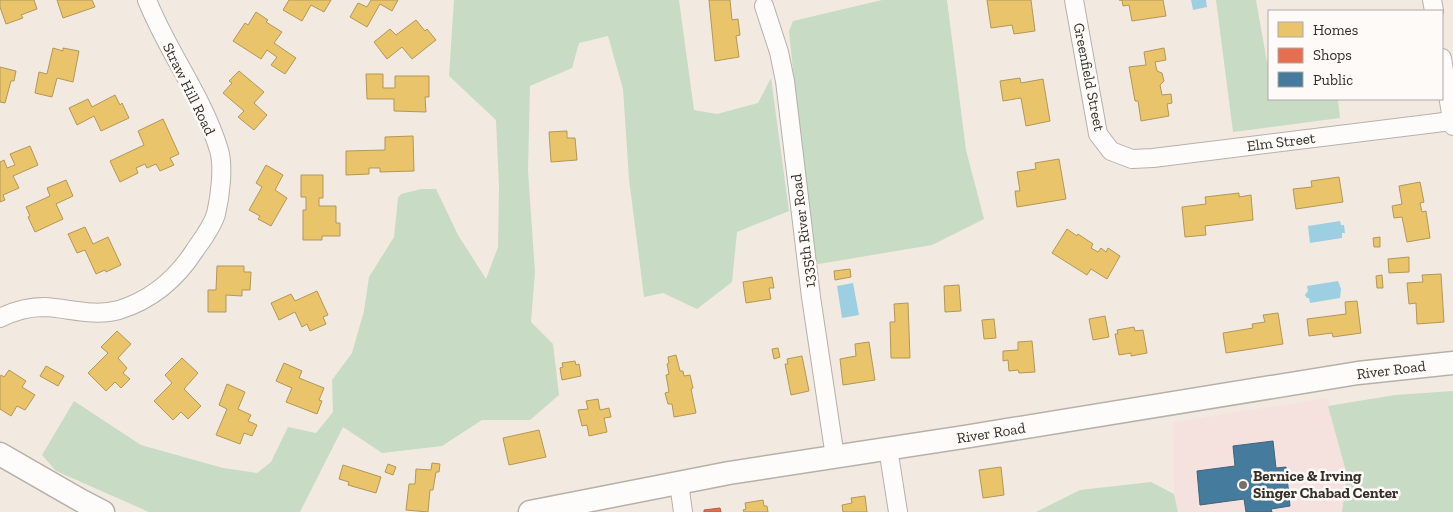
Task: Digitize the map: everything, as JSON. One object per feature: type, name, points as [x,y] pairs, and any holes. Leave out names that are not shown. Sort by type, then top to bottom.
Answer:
[{"type":"street","name":"Straw Hill Road","points":[[0,318],[26,308],[43,307],[84,313],[102,313],[118,310],[141,300],[168,284],[187,263],[215,216],[220,176],[219,152],[203,112],[156,23],[147,0]]},
{"type":"street","name":"Greenfield Street","points":[[1074,0],[1098,134],[1111,151]]},
{"type":"street","name":"1335th River Road","points":[[764,6],[777,45],[785,81],[811,297],[836,456]]},
{"type":"street","points":[[1443,63],[1451,100],[1452,124]]},
{"type":"street","name":"Elm Street","points":[[1111,151],[1132,159],[1153,158],[1452,124]]},
{"type":"street","name":"River Road","points":[[530,512],[729,473],[1358,373],[1453,363]]},
{"type":"street","points":[[888,448],[898,512]]},
{"type":"street","points":[[0,454],[77,506],[103,512]]},
{"type":"street","points":[[679,483],[683,512]]},
{"type":"shaded area","points":[[1327,398],[1347,475],[1342,512],[1178,512],[1174,494],[1173,422]]},
{"type":"green space","points":[[454,0],[679,0],[694,110],[717,114],[758,103],[771,78],[789,211],[737,232],[732,282],[697,309],[663,293],[644,297],[629,179],[623,89],[608,36],[579,43],[572,68],[530,86],[528,171],[535,272],[531,322],[553,344],[559,395],[530,420],[482,420],[442,446],[382,453],[343,427],[300,512],[149,512],[56,471],[42,455],[74,401],[141,445],[223,468],[257,473],[271,462],[288,427],[316,433],[333,412],[332,380],[352,353],[364,311],[369,277],[394,237],[398,198],[401,194],[421,189],[436,189],[458,235],[486,279],[498,247],[499,187],[496,120],[449,76]]},
{"type":"green space","points":[[882,0],[947,0],[966,150],[984,219],[932,245],[813,265],[789,31],[793,21]]},
{"type":"green space","points":[[1216,0],[1256,0],[1268,63],[1268,100],[1338,100],[1340,118],[1233,132]]},
{"type":"green space","points":[[1453,391],[1453,512],[1342,512],[1347,475],[1328,406],[1395,395]]},
{"type":"green space","points":[[1151,482],[1174,494],[1178,512],[1036,512],[1080,490]]},
{"type":"water","points":[[1191,0],[1206,0],[1207,7],[1193,10]]},
{"type":"water","points":[[1340,221],[1341,225],[1344,225],[1345,233],[1342,233],[1342,238],[1310,243],[1308,226]]},
{"type":"water","points":[[1338,281],[1341,289],[1340,298],[1310,303],[1309,298],[1305,295],[1308,291],[1307,286]]},
{"type":"water","points":[[853,283],[859,315],[842,318],[837,286]]},
{"type":"building: Homes","points":[[0,0],[34,0],[37,9],[21,15],[23,18],[6,24],[0,7]]},
{"type":"building: Homes","points":[[57,0],[92,0],[95,7],[63,18]]},
{"type":"building: Homes","points":[[289,0],[331,0],[324,12],[311,5],[302,21],[283,10]]},
{"type":"building: Homes","points":[[371,0],[398,0],[392,11],[380,4],[367,27],[350,17],[358,3],[367,7]]},
{"type":"building: Homes","points":[[709,0],[730,0],[732,20],[738,19],[740,35],[736,36],[739,57],[715,61]]},
{"type":"building: Homes","points":[[987,0],[1031,0],[1035,31],[1014,34],[1012,25],[991,28]]},
{"type":"building: Homes","points":[[1122,0],[1163,0],[1166,16],[1132,21],[1129,5],[1123,6]]},
{"type":"building: Homes","points":[[256,12],[268,20],[266,22],[282,32],[274,43],[296,58],[285,74],[271,65],[277,57],[267,50],[261,59],[233,41],[245,23],[248,25]]},
{"type":"building: Homes","points":[[416,20],[436,40],[412,59],[402,47],[387,59],[374,42],[390,29],[396,35]]},
{"type":"building: Homes","points":[[53,48],[63,51],[63,48],[79,51],[73,82],[57,78],[52,97],[35,93],[39,72],[47,74]]},
{"type":"building: Homes","points":[[1164,48],[1166,60],[1155,62],[1157,71],[1162,73],[1164,81],[1160,85],[1162,95],[1171,94],[1172,103],[1167,104],[1169,116],[1141,121],[1138,101],[1135,101],[1129,67],[1146,65],[1144,52]]},
{"type":"building: Homes","points":[[0,67],[16,71],[5,103],[0,102]]},
{"type":"building: Homes","points":[[239,71],[264,92],[254,103],[267,115],[254,130],[238,117],[244,111],[223,93],[232,83],[229,81]]},
{"type":"building: Homes","points":[[366,74],[383,74],[383,88],[395,88],[395,76],[429,76],[429,97],[425,97],[426,112],[394,111],[394,99],[367,99]]},
{"type":"building: Homes","points":[[1020,78],[1021,83],[1043,79],[1050,121],[1026,126],[1021,98],[1003,101],[1000,81]]},
{"type":"building: Homes","points":[[115,95],[120,105],[122,103],[129,118],[101,131],[94,116],[77,125],[69,108],[88,99],[92,107]]},
{"type":"building: Homes","points":[[163,119],[179,154],[170,158],[174,165],[160,171],[156,164],[147,168],[145,164],[136,168],[138,173],[120,182],[110,161],[144,145],[138,131]]},
{"type":"building: Homes","points":[[567,131],[567,138],[575,138],[577,160],[551,162],[549,132]]},
{"type":"building: Homes","points":[[413,136],[414,171],[380,172],[380,168],[369,168],[369,174],[346,175],[346,151],[385,150],[385,137]]},
{"type":"building: Homes","points":[[30,146],[38,165],[13,176],[19,188],[3,195],[5,200],[0,202],[0,162],[4,160],[7,168],[15,165],[10,154]]},
{"type":"building: Homes","points":[[1059,159],[1066,199],[1017,207],[1015,191],[1020,191],[1017,172],[1036,169],[1035,163]]},
{"type":"building: Homes","points":[[266,165],[283,175],[275,190],[287,198],[271,226],[258,219],[260,216],[249,210],[262,187],[256,183]]},
{"type":"building: Homes","points":[[301,175],[323,175],[323,198],[319,198],[319,206],[336,206],[336,223],[340,223],[340,236],[322,236],[322,240],[303,240],[303,210],[306,210],[306,197],[301,197]]},
{"type":"building: Homes","points":[[1339,177],[1343,202],[1296,209],[1293,189],[1312,187],[1311,181]]},
{"type":"building: Homes","points":[[66,180],[73,196],[56,204],[63,219],[35,232],[28,217],[30,216],[26,207],[50,196],[47,188]]},
{"type":"building: Homes","points":[[1420,182],[1424,202],[1420,203],[1422,212],[1426,211],[1430,238],[1407,242],[1402,217],[1394,218],[1392,206],[1402,204],[1399,186]]},
{"type":"building: Homes","points":[[1239,193],[1239,197],[1251,195],[1253,220],[1205,226],[1206,235],[1185,237],[1182,207],[1206,204],[1205,197]]},
{"type":"building: Homes","points":[[85,227],[93,244],[108,237],[121,265],[106,272],[105,270],[96,274],[85,250],[77,253],[68,234]]},
{"type":"building: Homes","points":[[1067,229],[1093,244],[1091,248],[1098,252],[1101,248],[1106,252],[1108,248],[1120,256],[1107,279],[1091,269],[1087,275],[1052,253]]},
{"type":"building: Homes","points":[[1380,237],[1380,247],[1374,247],[1373,238]]},
{"type":"building: Homes","points":[[1409,257],[1409,272],[1389,273],[1388,259]]},
{"type":"building: Homes","points":[[217,266],[244,266],[244,272],[251,272],[250,290],[242,290],[242,296],[226,295],[226,312],[208,312],[208,290],[216,290]]},
{"type":"building: Homes","points":[[850,269],[851,277],[835,280],[834,271]]},
{"type":"building: Homes","points":[[1441,274],[1444,322],[1417,324],[1416,303],[1409,304],[1407,283],[1423,282],[1422,275]]},
{"type":"building: Homes","points":[[1382,275],[1383,288],[1377,288],[1376,276]]},
{"type":"building: Homes","points":[[772,277],[774,288],[769,288],[771,299],[746,303],[743,282]]},
{"type":"building: Homes","points":[[959,285],[961,311],[945,312],[944,286]]},
{"type":"building: Homes","points":[[317,291],[328,315],[323,317],[326,324],[310,331],[307,324],[302,327],[295,312],[279,320],[271,303],[291,294],[295,301]]},
{"type":"building: Homes","points":[[1357,301],[1361,333],[1333,337],[1332,333],[1309,336],[1307,319],[1346,314],[1345,302]]},
{"type":"building: Homes","points":[[908,303],[910,358],[891,358],[890,322],[895,322],[894,304]]},
{"type":"building: Homes","points":[[1278,313],[1283,344],[1226,353],[1223,333],[1253,328],[1252,324],[1265,322],[1263,315]]},
{"type":"building: Homes","points":[[1105,316],[1109,337],[1093,340],[1089,319]]},
{"type":"building: Homes","points":[[994,319],[996,338],[984,339],[982,320]]},
{"type":"building: Homes","points":[[1134,327],[1135,331],[1143,330],[1147,353],[1131,356],[1131,353],[1119,355],[1115,334],[1118,334],[1117,330]]},
{"type":"building: Homes","points":[[117,331],[131,344],[118,358],[127,368],[123,373],[130,379],[121,388],[115,382],[106,391],[88,373],[108,353],[101,347]]},
{"type":"building: Homes","points":[[1032,341],[1035,372],[1019,373],[1018,370],[1009,371],[1008,360],[1003,361],[1003,351],[1018,350],[1018,342]]},
{"type":"building: Homes","points":[[869,342],[875,380],[843,385],[840,359],[856,356],[855,344]]},
{"type":"building: Homes","points":[[778,348],[780,357],[774,359],[772,349]]},
{"type":"building: Homes","points":[[676,355],[680,371],[683,371],[684,376],[690,375],[696,413],[674,417],[672,404],[668,404],[665,393],[669,392],[666,375],[669,374],[668,357]]},
{"type":"building: Homes","points":[[802,356],[809,391],[791,395],[785,364],[788,364],[787,359]]},
{"type":"building: Homes","points":[[182,358],[198,373],[184,389],[201,406],[188,419],[181,412],[173,420],[154,401],[172,383],[165,375]]},
{"type":"building: Homes","points":[[575,361],[576,365],[579,364],[581,376],[562,380],[560,368],[563,367],[562,363]]},
{"type":"building: Homes","points":[[284,363],[302,371],[299,378],[324,388],[319,400],[322,401],[317,414],[286,402],[292,388],[276,381]]},
{"type":"building: Homes","points":[[46,366],[64,376],[58,386],[40,376]]},
{"type":"building: Homes","points":[[9,370],[26,381],[22,387],[35,395],[25,410],[17,406],[11,416],[0,409],[0,377],[1,375],[4,377]]},
{"type":"building: Homes","points":[[227,384],[245,392],[238,409],[251,415],[248,421],[257,425],[252,436],[244,433],[240,444],[216,435],[227,409],[219,405]]},
{"type":"building: Homes","points":[[598,399],[600,410],[609,408],[611,417],[604,418],[607,432],[589,436],[587,425],[582,426],[578,410],[588,409],[586,401]]},
{"type":"building: Homes","points":[[539,430],[546,457],[509,465],[503,438]]},
{"type":"building: Homes","points":[[432,463],[440,464],[439,472],[436,472],[433,490],[430,490],[428,512],[406,510],[409,484],[415,484],[416,469],[431,470]]},
{"type":"building: Homes","points":[[388,464],[396,467],[393,475],[385,472]]},
{"type":"building: Homes","points":[[343,465],[381,477],[376,493],[348,485],[349,482],[339,479]]},
{"type":"building: Homes","points":[[1001,467],[1004,495],[983,498],[979,470]]},
{"type":"building: Homes","points":[[865,496],[867,512],[843,512],[842,505],[852,503],[851,498]]},
{"type":"building: Homes","points":[[763,500],[768,512],[744,512],[743,510],[746,509],[745,503]]},
{"type":"building: Shops","points":[[720,508],[721,512],[704,512],[704,510]]},
{"type":"building: Public","name":"Bernice & Irving Singer Chabad Center","points":[[1273,441],[1276,468],[1286,467],[1290,506],[1271,509],[1272,512],[1246,512],[1244,499],[1200,505],[1197,471],[1235,466],[1233,446]]},
{"type":"place","name":"Bernice & Irving Singer Chabad Center","points":[[1243,485]]}]
